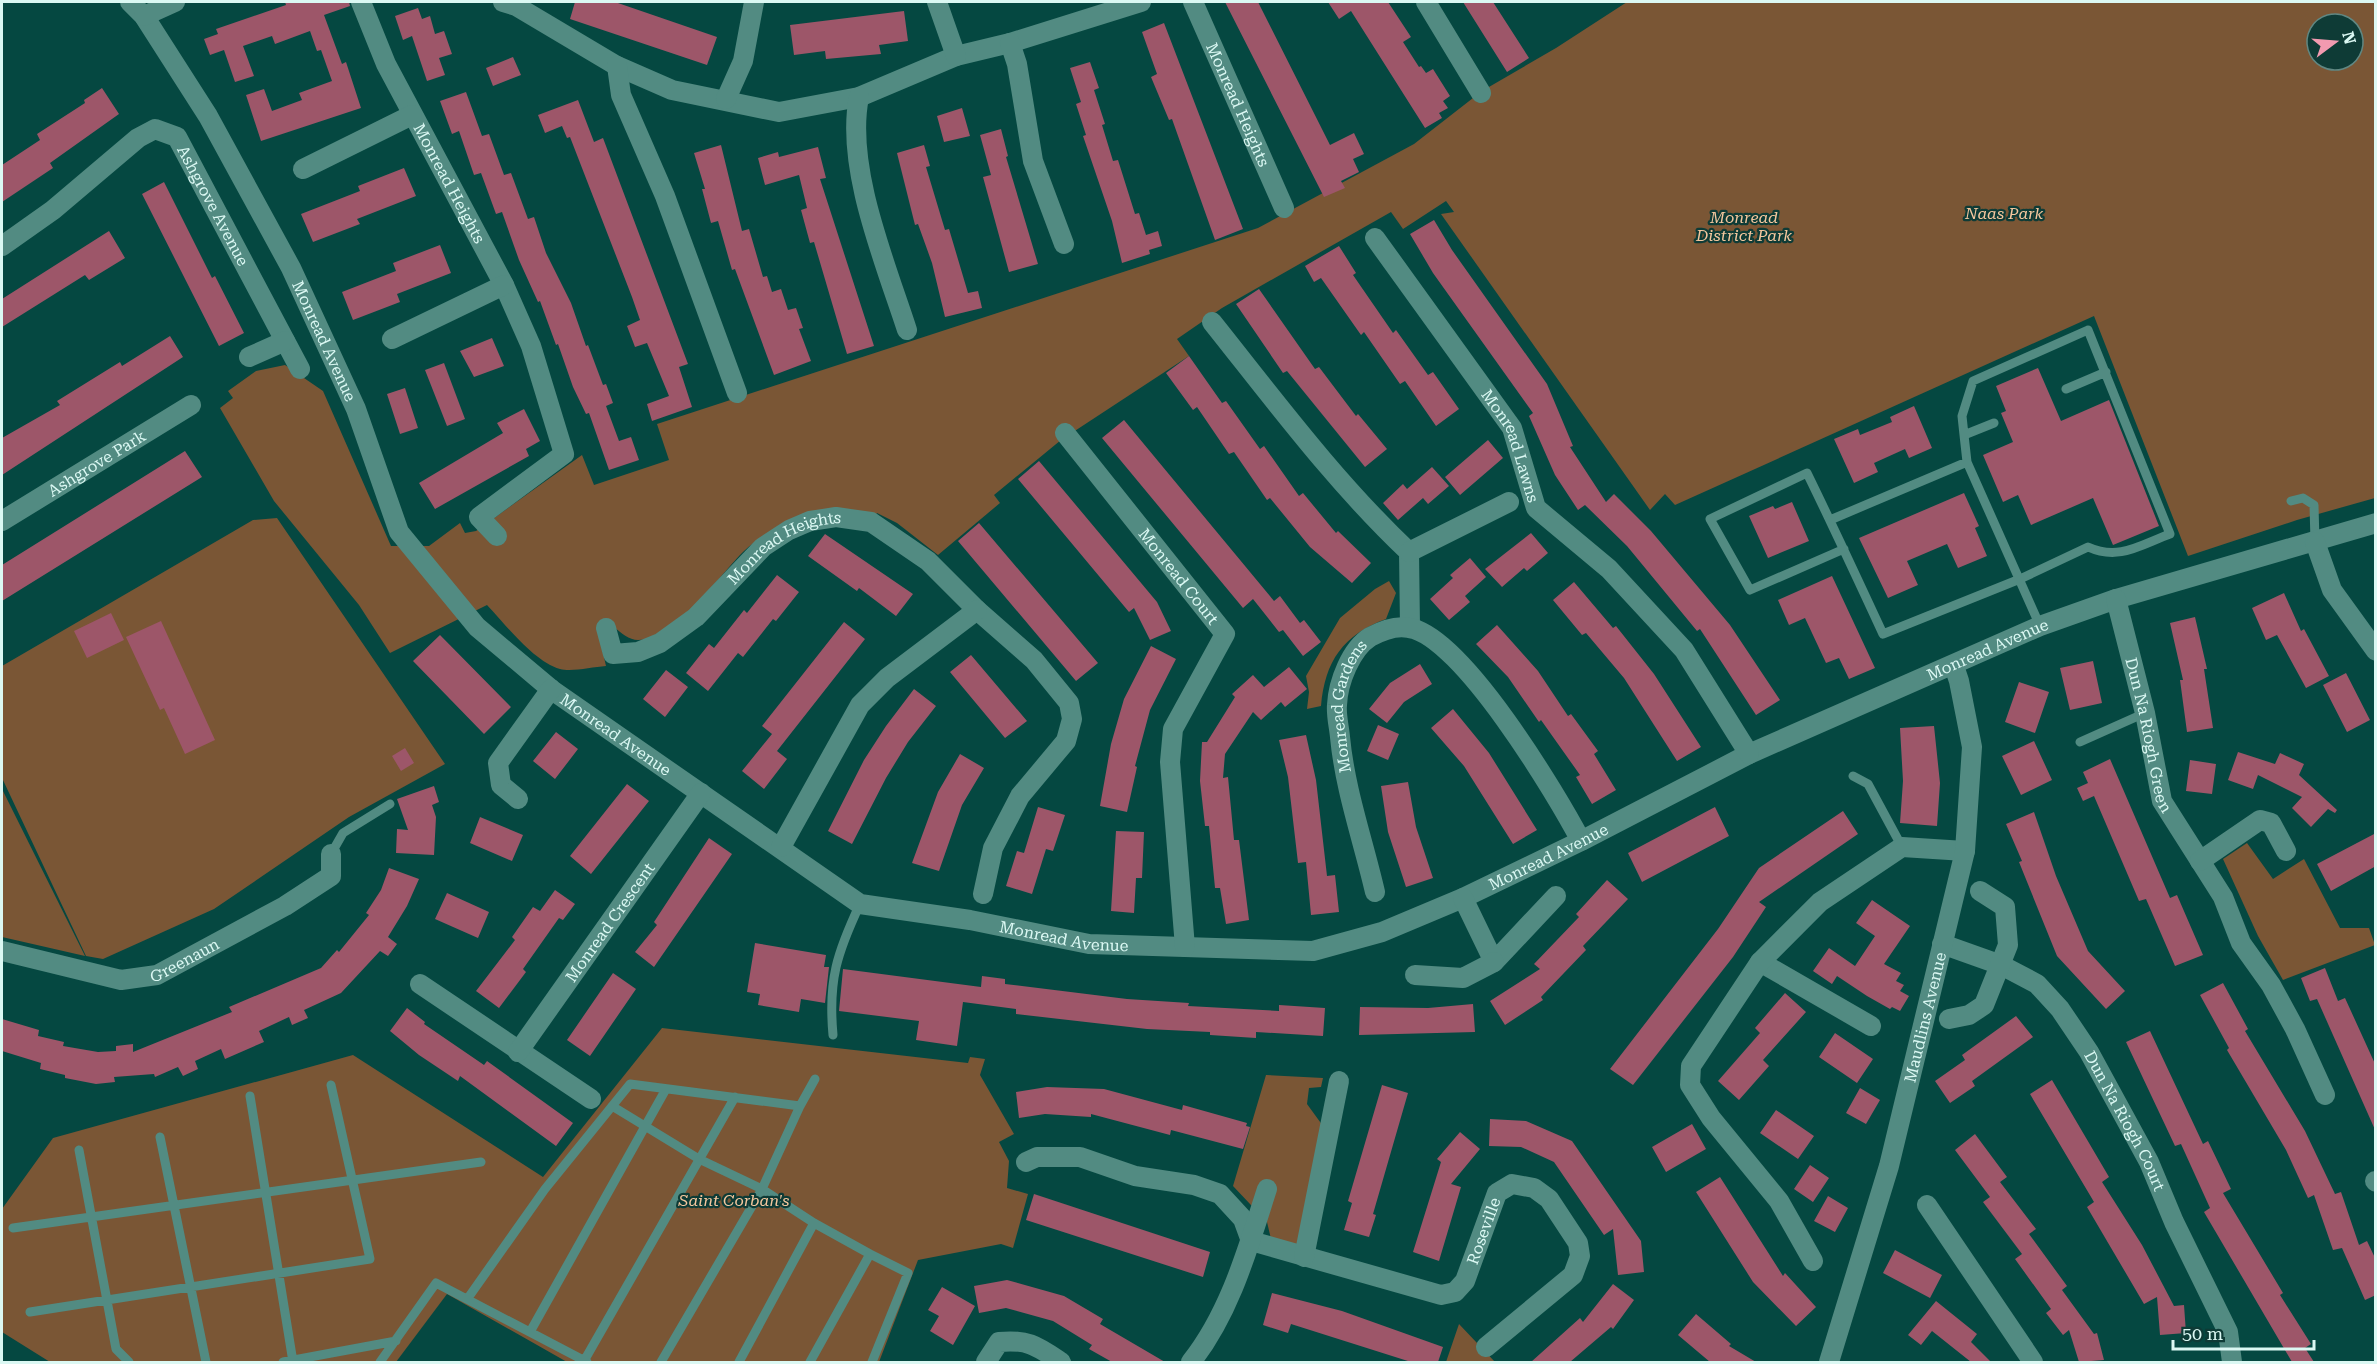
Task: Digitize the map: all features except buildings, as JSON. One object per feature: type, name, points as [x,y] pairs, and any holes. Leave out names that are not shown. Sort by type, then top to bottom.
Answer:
[{"type":"street","name":"Monread Avenue","points":[[130,2],[144,16],[208,116],[291,268],[356,409],[399,532],[477,627],[551,689],[860,904],[970,920],[1089,944],[1313,951],[1382,932],[1463,898],[1581,841],[1749,754],[1954,666],[2040,626],[2116,599],[2376,523]]},
{"type":"street","points":[[144,16],[175,2]]},
{"type":"street","name":"Monread Heights","points":[[361,2],[386,64],[504,285],[531,346],[564,454],[479,517],[497,536]]},
{"type":"street","points":[[726,99],[742,61],[754,2]]},
{"type":"street","points":[[937,2],[956,56]]},
{"type":"street","points":[[513,3],[617,66],[672,90],[726,99],[779,112],[859,97],[956,56],[1010,43],[1139,2]]},
{"type":"street","name":"Monread Heights","points":[[1193,2],[1284,208]]},
{"type":"street","points":[[1426,2],[1481,93]]},
{"type":"street","points":[[1010,43],[1017,64],[1033,161],[1064,244]]},
{"type":"street","points":[[617,66],[621,94],[665,196],[737,393]]},
{"type":"street","points":[[859,97],[855,118],[861,183],[907,330]]},
{"type":"street","name":"Monread Heights","points":[[303,169],[412,115]]},
{"type":"street","name":"Ashgrove Avenue","points":[[2,246],[53,210],[138,138],[155,129],[177,136],[300,369]]},
{"type":"street","name":"Monread Lawns","points":[[1376,238],[1512,428],[1536,508],[1609,569],[1684,650],[1749,754]]},
{"type":"street","points":[[392,339],[504,285]]},
{"type":"street","points":[[1212,322],[1326,465],[1367,512],[1409,552],[1410,627],[1438,643],[1489,696],[1549,782],[1581,841]]},
{"type":"street","points":[[249,357],[285,341]]},
{"type":"street","name":"Ashgrove Park","points":[[2,521],[191,405]]},
{"type":"street","name":"Monread Court","points":[[1065,433],[1225,634],[1173,729],[1170,762],[1185,947]]},
{"type":"street","points":[[1409,552],[1509,502]]},
{"type":"street","name":"Monread Heights","points":[[606,628],[613,654],[638,652],[660,643],[696,617],[763,547],[810,521],[836,517],[872,522],[927,561],[977,610],[1034,660],[1069,703],[1072,719],[1066,741],[1020,796],[993,848],[983,894]]},
{"type":"street","points":[[2315,542],[2332,590],[2376,651]]},
{"type":"street","name":"Dun Na Riogh Green","points":[[2116,599],[2145,713],[2162,801],[2223,897],[2241,943],[2271,985],[2295,1029],[2325,1095]]},
{"type":"street","points":[[781,847],[860,705],[887,678],[977,610]]},
{"type":"street","name":"Monread Gardens","points":[[1376,892],[1342,760],[1337,704],[1346,669],[1361,643],[1382,630],[1410,627]]},
{"type":"street","name":"Maudlins Avenue","points":[[1829,1362],[1888,1166],[1965,851],[1972,747],[1954,666]]},
{"type":"street","points":[[518,799],[501,785],[498,763],[551,689]]},
{"type":"street","name":"Monread Crescent","points":[[518,1052],[701,793]]},
{"type":"street","points":[[2200,861],[2260,820],[2271,823],[2286,851]]},
{"type":"street","points":[[1813,1262],[1779,1201],[1711,1118],[1690,1085],[1691,1066],[1760,963],[1820,902],[1902,847],[1965,851]]},
{"type":"street","name":"Greenaun","points":[[2,951],[121,980],[157,975],[285,906],[331,876],[331,854]]},
{"type":"street","points":[[1949,1019],[1969,1015],[1984,1005],[2008,945],[2005,907],[1980,891]]},
{"type":"street","points":[[1415,975],[1463,978],[1494,962],[1556,896]]},
{"type":"street","points":[[1463,898],[1494,962]]},
{"type":"street","name":"Dun Na Riogh Court","points":[[1942,944],[2001,965],[2037,984],[2060,1009],[2089,1052],[2149,1162],[2174,1222],[2228,1332],[2232,1362]]},
{"type":"street","points":[[1760,963],[1871,1026]]},
{"type":"street","points":[[420,984],[591,1099]]},
{"type":"street","points":[[1304,1257],[1339,1081]]},
{"type":"street","points":[[1026,1162],[1037,1157],[1080,1157],[1135,1176],[1194,1185],[1220,1194],[1242,1219],[1251,1241]]},
{"type":"street","name":"Roseville","points":[[1251,1241],[1440,1295],[1455,1292],[1465,1281],[1497,1193],[1512,1184],[1534,1188],[1549,1199],[1578,1243],[1580,1256],[1573,1275],[1486,1347]]},
{"type":"street","points":[[1191,1362],[1221,1313],[1251,1241],[1267,1189]]},
{"type":"street","points":[[1927,1205],[2033,1362]]},
{"type":"street","points":[[986,1362],[999,1342],[1017,1340],[1034,1344],[1061,1362]]},
{"type":"lane","points":[[1844,549],[1750,590],[1710,519],[1807,473],[1844,549],[1883,634],[2020,579],[2088,547],[2100,552],[2116,554],[2170,534],[2088,330],[1973,381],[1962,416],[1967,462],[2020,579],[2040,626]]},
{"type":"lane","points":[[2066,388],[2106,372]]},
{"type":"lane","points":[[1964,435],[1994,423]]},
{"type":"lane","points":[[1830,520],[1967,462]]},
{"type":"lane","points":[[2291,501],[2303,498],[2314,505],[2315,542]]},
{"type":"lane","points":[[2080,742],[2145,713]]},
{"type":"lane","points":[[1853,776],[1868,784],[1902,847]]},
{"type":"lane","points":[[331,854],[343,833],[390,804]]},
{"type":"lane","points":[[834,1035],[830,999],[840,948],[860,904]]},
{"type":"lane","points":[[661,1362],[762,1190],[800,1106],[815,1079]]},
{"type":"lane","points":[[468,1298],[545,1189],[630,1084],[800,1106]]},
{"type":"lane","points":[[30,1312],[370,1259],[331,1085]]},
{"type":"lane","points":[[530,1332],[666,1089]]},
{"type":"lane","points":[[250,1096],[279,1273],[289,1362],[396,1341]]},
{"type":"lane","points":[[381,1362],[436,1283],[585,1362],[735,1097]]},
{"type":"lane","points":[[612,1107],[699,1159],[762,1190],[814,1223],[908,1273],[872,1362]]},
{"type":"lane","points":[[160,1137],[172,1208],[206,1362]]},
{"type":"lane","points":[[79,1150],[116,1349],[129,1362]]},
{"type":"lane","points":[[13,1228],[92,1215],[172,1208],[481,1162]]},
{"type":"lane","points":[[739,1362],[814,1223]]},
{"type":"lane","points":[[810,1362],[870,1254]]},
{"type":"green space","name":"Monread District Park","points":[[1627,2],[2375,2],[2375,498],[2297,520],[2188,556],[2094,316],[1675,505],[1665,494],[1650,510],[1441,214],[1454,212],[1446,201],[1403,229],[1391,212],[1222,308],[1177,339],[1189,356],[1061,440],[994,495],[1000,503],[938,555],[897,523],[877,513],[874,517],[842,509],[818,515],[775,531],[751,545],[682,618],[652,637],[635,640],[614,627],[598,631],[606,666],[570,670],[550,665],[520,642],[487,605],[390,653],[359,605],[274,501],[220,408],[233,398],[228,391],[256,371],[285,365],[323,391],[391,546],[429,546],[460,523],[465,533],[476,531],[582,455],[594,485],[669,460],[657,424],[1258,228],[1414,144],[1482,91],[1556,48]]},
{"type":"green space","points":[[277,518],[445,764],[349,817],[214,909],[103,959],[86,956],[2,778],[2,666],[253,520]]},
{"type":"green space","points":[[1389,581],[1396,593],[1386,619],[1358,633],[1339,652],[1327,676],[1321,706],[1307,709],[1309,692],[1306,676],[1340,618],[1375,589]]},
{"type":"green space","points":[[2,789],[85,956],[2,937]]},
{"type":"green space","points":[[2247,843],[2273,879],[2304,859],[2340,928],[2369,928],[2375,945],[2283,980],[2258,936],[2223,859]]},
{"type":"green space","name":"Saint Corban's","points":[[662,1028],[968,1063],[970,1057],[985,1059],[980,1075],[1014,1134],[999,1142],[1009,1161],[1007,1188],[1028,1194],[1013,1248],[1001,1244],[918,1260],[879,1362],[567,1362],[447,1294],[396,1362],[50,1362],[2,1332],[2,1209],[53,1138],[353,1055],[543,1177]]},
{"type":"green space","points":[[1266,1075],[1323,1078],[1321,1087],[1309,1088],[1307,1104],[1323,1126],[1298,1248],[1271,1239],[1267,1222],[1233,1186]]},
{"type":"green space","points":[[1459,1324],[1495,1362],[1446,1362]]},
{"type":"park label","name":"Naas Park","points":[[2004,213]]}]
